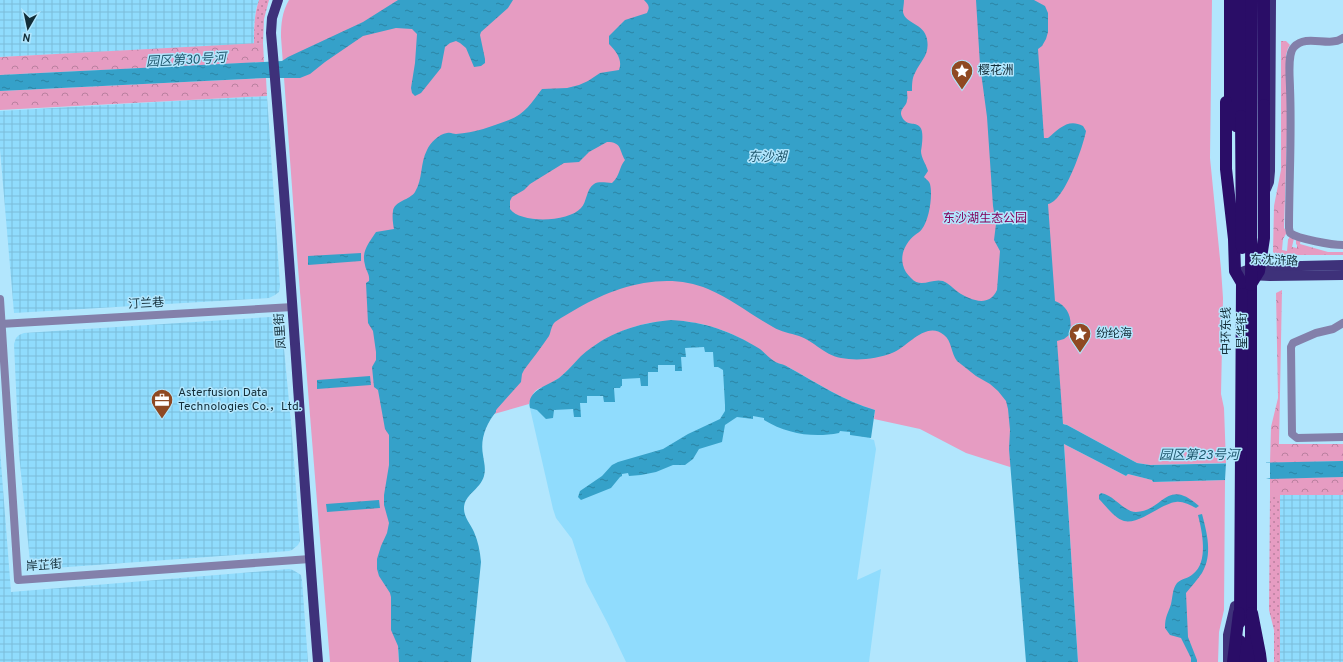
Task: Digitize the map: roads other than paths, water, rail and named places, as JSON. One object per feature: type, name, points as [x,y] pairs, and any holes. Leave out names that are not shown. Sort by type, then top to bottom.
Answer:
[{"type":"highway","points":[[1225,0],[1226,169],[1234,239],[1235,270],[1249,277],[1259,271],[1264,238],[1264,0]]},
{"type":"highway","points":[[1230,0],[1230,109],[1236,126]]},
{"type":"highway","name":"中环东线","points":[[1241,0],[1249,277]]},
{"type":"highway","name":"中环东线","points":[[1240,662],[1249,277],[1252,0]]},
{"type":"highway","points":[[1234,662],[1242,611]]},
{"type":"highway","points":[[1242,611],[1260,654],[1260,662]]},
{"type":"highway","name":"中环东线","points":[[1242,611],[1251,662]]},
{"type":"main road","name":"凤里街","points":[[278,0],[272,18],[271,33],[293,307],[318,662]]},
{"type":"main road","name":"星华街","points":[[1235,0],[1236,200],[1249,277],[1256,463],[1256,662]]},
{"type":"main road","name":"星华街","points":[[1228,662],[1228,635],[1242,611],[1236,463],[1249,277],[1258,253],[1258,0]]},
{"type":"main road","points":[[1258,207],[1269,182],[1270,171],[1271,0]]},
{"type":"main road","name":"东沈浒路","points":[[1249,277],[1343,266]]},
{"type":"main road","name":"东沈浒路","points":[[1249,277],[1343,275]]},
{"type":"street","points":[[1343,38],[1336,41],[1303,41],[1295,46],[1291,52],[1289,213],[1289,228],[1290,233],[1293,235],[1343,245]]},
{"type":"street","name":"岸芷街","points":[[0,298],[18,580],[310,559]]},
{"type":"street","name":"汀兰巷","points":[[1,324],[293,307]]},
{"type":"street","points":[[1343,323],[1333,329],[1316,333],[1298,341],[1291,347],[1292,434],[1297,438],[1343,437]]},
{"type":"water","points":[[398,0],[513,0],[508,8],[481,32],[480,35],[485,63],[481,66],[474,67],[466,48],[456,41],[450,43],[445,47],[441,68],[421,93],[415,96],[412,93],[411,88],[415,63],[417,34],[412,29],[396,28],[363,36],[310,74],[300,78],[266,78],[0,91],[0,75],[282,61],[363,22]]},
{"type":"water","name":"东沙湖","points":[[644,0],[904,0],[904,16],[922,30],[927,39],[928,45],[926,53],[913,77],[912,91],[907,91],[907,102],[901,114],[906,122],[916,124],[921,129],[921,154],[928,171],[924,177],[930,184],[931,195],[927,220],[921,230],[906,245],[902,261],[904,269],[915,281],[922,283],[939,280],[943,281],[968,298],[979,301],[984,301],[994,296],[997,290],[1000,251],[994,240],[996,224],[993,206],[987,117],[980,65],[976,0],[1034,0],[1045,6],[1048,13],[1048,32],[1042,46],[1038,49],[1044,138],[1048,138],[1060,128],[1073,123],[1083,126],[1086,131],[1072,173],[1060,194],[1054,201],[1048,204],[1055,301],[1067,311],[1071,325],[1069,335],[1064,339],[1057,341],[1063,424],[1137,463],[1150,465],[1343,461],[1343,477],[1153,482],[1152,480],[1128,474],[1126,476],[1064,444],[1078,662],[1026,662],[1009,449],[1010,430],[1006,401],[990,384],[976,376],[957,361],[947,338],[944,335],[937,331],[924,333],[892,353],[873,358],[841,358],[829,354],[810,341],[799,336],[776,329],[725,297],[708,289],[675,281],[658,281],[642,284],[608,293],[555,322],[549,336],[524,370],[521,382],[496,410],[489,422],[482,443],[485,468],[484,476],[482,481],[467,499],[464,509],[466,518],[477,539],[481,562],[471,662],[399,662],[398,646],[391,630],[391,597],[379,576],[377,569],[377,559],[387,533],[389,523],[384,505],[384,495],[389,465],[389,435],[385,429],[378,390],[374,387],[372,367],[376,360],[376,352],[373,331],[368,323],[366,283],[369,279],[364,260],[365,251],[376,232],[394,229],[394,208],[396,205],[413,195],[418,187],[423,160],[428,147],[435,139],[444,134],[476,131],[509,120],[520,114],[528,107],[542,89],[567,88],[588,81],[600,73],[619,70],[619,59],[609,44],[609,36],[625,20],[647,13],[649,8]],"holes":[[[607,142],[612,142],[618,145],[625,160],[617,177],[612,183],[600,182],[591,186],[583,205],[575,213],[556,218],[534,219],[516,214],[510,209],[510,201],[512,197],[524,190],[530,184],[564,163],[579,162],[589,152]]]},
{"type":"water","points":[[361,253],[361,261],[308,265],[308,256]]},
{"type":"water","points":[[671,320],[706,325],[728,332],[760,349],[776,362],[852,402],[875,410],[871,438],[850,435],[850,432],[840,431],[839,433],[820,435],[800,434],[773,425],[764,420],[764,418],[753,416],[753,419],[737,417],[725,425],[722,442],[699,449],[693,459],[685,465],[673,465],[656,472],[641,475],[629,476],[628,473],[622,474],[622,476],[611,488],[581,500],[578,497],[580,491],[602,476],[612,465],[663,449],[688,434],[720,419],[725,411],[723,370],[718,367],[714,367],[713,352],[705,352],[704,347],[685,348],[686,357],[681,357],[682,371],[675,371],[675,365],[658,365],[658,372],[648,372],[648,386],[641,386],[640,378],[622,379],[622,386],[620,388],[614,388],[615,402],[604,402],[603,396],[587,396],[587,403],[580,403],[581,417],[574,417],[573,409],[554,410],[553,418],[546,419],[537,410],[530,408],[531,397],[539,389],[559,378],[581,356],[601,341],[623,330],[658,321]]},
{"type":"water","points":[[370,376],[371,385],[317,389],[317,380]]},
{"type":"water","points":[[1101,493],[1106,494],[1127,509],[1136,512],[1153,507],[1172,495],[1179,495],[1188,498],[1199,506],[1196,508],[1178,502],[1170,503],[1136,520],[1124,521],[1114,515],[1099,499],[1099,495]]},
{"type":"water","points":[[379,500],[380,508],[327,512],[326,504]]},
{"type":"water","points":[[1202,514],[1208,544],[1207,559],[1202,573],[1186,593],[1188,637],[1197,660],[1197,662],[1191,662],[1191,658],[1181,638],[1170,635],[1165,628],[1165,624],[1175,586],[1179,581],[1193,574],[1198,569],[1201,562],[1203,546],[1198,515]]},
{"type":"place","name":"樱花洲","points":[[962,90]]},
{"type":"place","name":"纷纶海","points":[[1080,354]]},
{"type":"place","name":"Asterfusion Data Technologies Co.，Ltd.","points":[[162,420]]},
{"type":"water label","name":"园区第30号河","points":[[186,61]]},
{"type":"water label","name":"园区第23号河","points":[[1199,456]]},
{"type":"park label","name":"东沙湖生态公园","points":[[985,219]]}]
